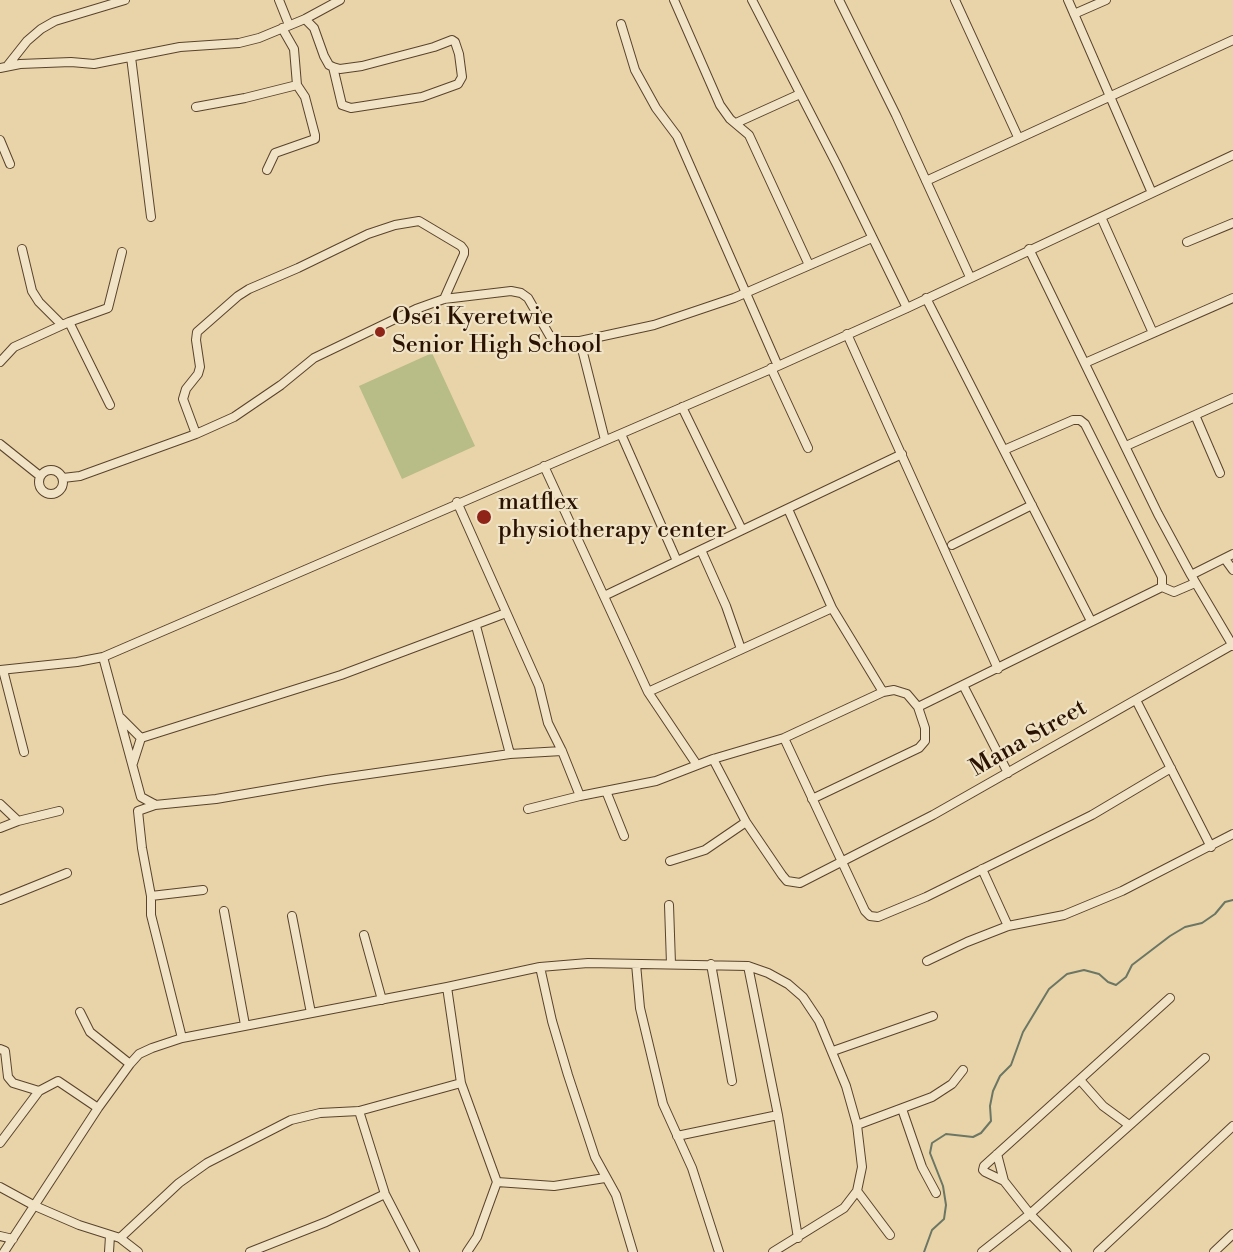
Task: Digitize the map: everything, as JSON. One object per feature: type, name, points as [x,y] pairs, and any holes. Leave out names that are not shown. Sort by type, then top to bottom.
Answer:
[{"type":"street","points":[[4,66],[27,41],[55,21],[125,0]]},
{"type":"street","points":[[267,170],[275,153],[315,139],[305,98],[297,85],[294,49],[285,27],[279,0]]},
{"type":"street","points":[[4,66],[71,62],[94,64],[180,47],[239,43],[259,38],[305,19],[339,0]]},
{"type":"street","points":[[674,0],[720,105],[749,135],[809,265]]},
{"type":"street","points":[[752,0],[837,165],[906,308]]},
{"type":"street","points":[[839,0],[970,277]]},
{"type":"street","points":[[954,0],[1018,137]]},
{"type":"street","points":[[1068,0],[1152,193]]},
{"type":"street","points":[[1074,14],[1106,0]]},
{"type":"street","points":[[305,19],[315,28],[324,56],[329,65],[333,67],[340,69],[362,66],[452,40],[459,54],[462,77],[458,84],[422,97],[351,108],[342,105],[333,67]]},
{"type":"street","points":[[621,24],[635,70],[656,108],[677,136],[747,292],[808,448]]},
{"type":"street","points":[[926,181],[1233,40]]},
{"type":"street","points":[[131,57],[151,217]]},
{"type":"street","points":[[196,107],[297,85]]},
{"type":"street","points":[[736,123],[800,94]]},
{"type":"street","points":[[0,140],[10,164]]},
{"type":"street","points":[[24,752],[2,670],[103,657],[457,502],[775,367],[1233,155]]},
{"type":"street","points":[[1101,217],[1154,333]]},
{"type":"street","points":[[196,434],[183,399],[186,389],[198,374],[200,367],[197,332],[249,289],[368,234],[395,225],[418,221],[464,250],[464,255],[444,298]]},
{"type":"street","points":[[1187,242],[1233,223]]},
{"type":"street","points":[[63,478],[80,476],[196,434],[243,411],[281,385],[314,358],[444,298],[511,291],[520,293],[528,298],[550,338],[560,341],[580,340],[679,317],[734,298],[872,238]]},
{"type":"street","points":[[22,249],[32,291],[39,302],[66,323],[110,405]]},
{"type":"street","points":[[1029,249],[1158,514],[1193,579],[1233,645]]},
{"type":"street","points":[[0,362],[14,347],[66,323],[108,308],[122,252]]},
{"type":"street","points":[[926,298],[1091,621]]},
{"type":"street","points":[[1085,363],[1233,298]]},
{"type":"street","points":[[847,334],[998,669]]},
{"type":"street","points":[[580,340],[605,440]]},
{"type":"street","points":[[1126,446],[1233,398]]},
{"type":"street","points":[[682,407],[742,530]]},
{"type":"street","points":[[1195,415],[1220,473]]},
{"type":"street","points":[[1004,450],[1073,420],[1080,420],[1085,424],[1162,577],[1162,587]]},
{"type":"street","points":[[621,434],[677,561]]},
{"type":"street","points":[[0,444],[40,476]]},
{"type":"street","points":[[604,596],[902,454]]},
{"type":"street","points":[[544,466],[648,692],[696,765]]},
{"type":"street","points":[[45,471],[59,472],[63,478],[60,491],[50,495],[44,492],[39,486],[40,476],[45,471]]},
{"type":"street","points":[[457,502],[539,686],[548,723],[580,796]]},
{"type":"street","points":[[952,546],[1032,505]]},
{"type":"street","points":[[788,509],[832,608],[883,693]]},
{"type":"street","points":[[701,550],[726,606],[741,649]]},
{"type":"street","points":[[918,707],[1162,587],[1174,592],[1233,554]]},
{"type":"street","points":[[1225,559],[1233,570]]},
{"type":"street","points":[[648,692],[832,608]]},
{"type":"street","points":[[141,738],[341,675],[506,613]]},
{"type":"street","points":[[476,626],[510,754]]},
{"type":"street","name":"Mana Street","points":[[713,759],[746,822],[787,881],[800,883],[933,815],[1233,645]]},
{"type":"street","points":[[103,657],[141,797],[146,802],[155,805]]},
{"type":"street","points":[[963,685],[1008,773]]},
{"type":"street","points":[[528,809],[657,781],[713,759],[784,738],[883,693],[894,690],[907,694],[918,707],[925,728],[925,741],[919,748],[812,799]]},
{"type":"street","points":[[1136,700],[1211,847]]},
{"type":"street","points":[[120,718],[141,738]]},
{"type":"street","points":[[133,765],[141,738]]},
{"type":"street","points":[[784,738],[865,910],[870,916],[878,917],[926,897],[1092,816],[1171,768]]},
{"type":"street","points":[[182,1038],[151,915],[151,896],[138,811],[155,805],[216,800],[327,780],[510,754],[562,751]]},
{"type":"street","points":[[606,791],[624,836]]},
{"type":"street","points":[[0,804],[18,821]]},
{"type":"street","points":[[0,828],[59,811]]},
{"type":"street","points":[[670,861],[705,850],[746,822]]},
{"type":"street","points":[[927,962],[967,942],[1008,926],[1064,915],[1122,891],[1233,834]]},
{"type":"street","points":[[982,869],[1008,926]]},
{"type":"street","points":[[0,900],[67,873]]},
{"type":"street","points":[[151,896],[203,890]]},
{"type":"street","points":[[669,905],[671,964]]},
{"type":"street","points":[[224,911],[245,1025]]},
{"type":"street","points":[[292,916],[311,1013]]},
{"type":"street","points":[[364,935],[382,1000]]},
{"type":"street","points":[[4,1252],[98,1108],[139,1054],[182,1038],[245,1025],[382,1000],[540,967],[588,963],[748,966],[778,978],[803,997],[819,1021],[846,1086],[857,1125],[862,1167],[858,1191],[844,1208],[773,1252]]},
{"type":"street","points":[[636,964],[640,1008],[663,1104],[705,1202],[719,1252]]},
{"type":"street","points":[[711,964],[732,1081]]},
{"type":"street","points":[[748,966],[778,1115],[798,1238]]},
{"type":"street","points":[[540,967],[552,1021],[595,1158],[616,1195],[633,1252]]},
{"type":"street","points":[[447,987],[461,1083],[497,1182],[477,1237],[467,1252]]},
{"type":"street","points":[[1004,1181],[983,1170],[984,1166],[1170,998]]},
{"type":"street","points":[[80,1012],[90,1032],[130,1064]]},
{"type":"street","points":[[833,1052],[933,1016]]},
{"type":"street","points":[[0,1049],[5,1052],[8,1077],[13,1083],[39,1091]]},
{"type":"street","points":[[981,1252],[1030,1214],[1204,1058]]},
{"type":"street","points":[[857,1125],[932,1097],[952,1083],[963,1070]]},
{"type":"street","points":[[1080,1080],[1103,1106],[1129,1125]]},
{"type":"street","points":[[0,1143],[39,1091],[58,1081],[98,1108]]},
{"type":"street","points":[[120,1238],[178,1183],[230,1150],[291,1120],[320,1113],[358,1111],[461,1083]]},
{"type":"street","points":[[902,1109],[922,1167],[936,1193]]},
{"type":"street","points":[[358,1111],[385,1194],[415,1252]]},
{"type":"street","points":[[677,1136],[778,1115]]},
{"type":"street","points":[[1098,1252],[1233,1126]]},
{"type":"street","points":[[997,1154],[1004,1181],[1030,1214],[1067,1252]]},
{"type":"street","points":[[497,1182],[554,1186],[605,1178]]},
{"type":"street","points":[[0,1187],[35,1206],[120,1238],[138,1252]]},
{"type":"street","points":[[858,1191],[890,1235]]},
{"type":"street","points":[[250,1252],[326,1222],[385,1194]]},
{"type":"street","points":[[1214,1252],[1233,1234]]},
{"type":"street","points":[[0,1236],[13,1239]]},
{"type":"street","points":[[109,1252],[110,1236]]},
{"type":"green space","points":[[432,353],[475,446],[402,479],[359,386]]},
{"type":"waterway","points":[[924,1252],[932,1230],[944,1219],[946,1205],[943,1186],[930,1153],[932,1143],[946,1134],[973,1137],[981,1133],[991,1121],[990,1106],[993,1091],[1000,1076],[1011,1065],[1023,1032],[1049,989],[1067,974],[1084,970],[1099,974],[1108,982],[1116,985],[1126,977],[1132,965],[1170,936],[1185,927],[1202,923],[1215,914],[1225,902],[1233,900]]},
{"type":"place","name":"Osei Kyeretwie Senior High School","points":[[380,332]]},
{"type":"place","name":"matflex physiotherapy center","points":[[484,517]]}]
